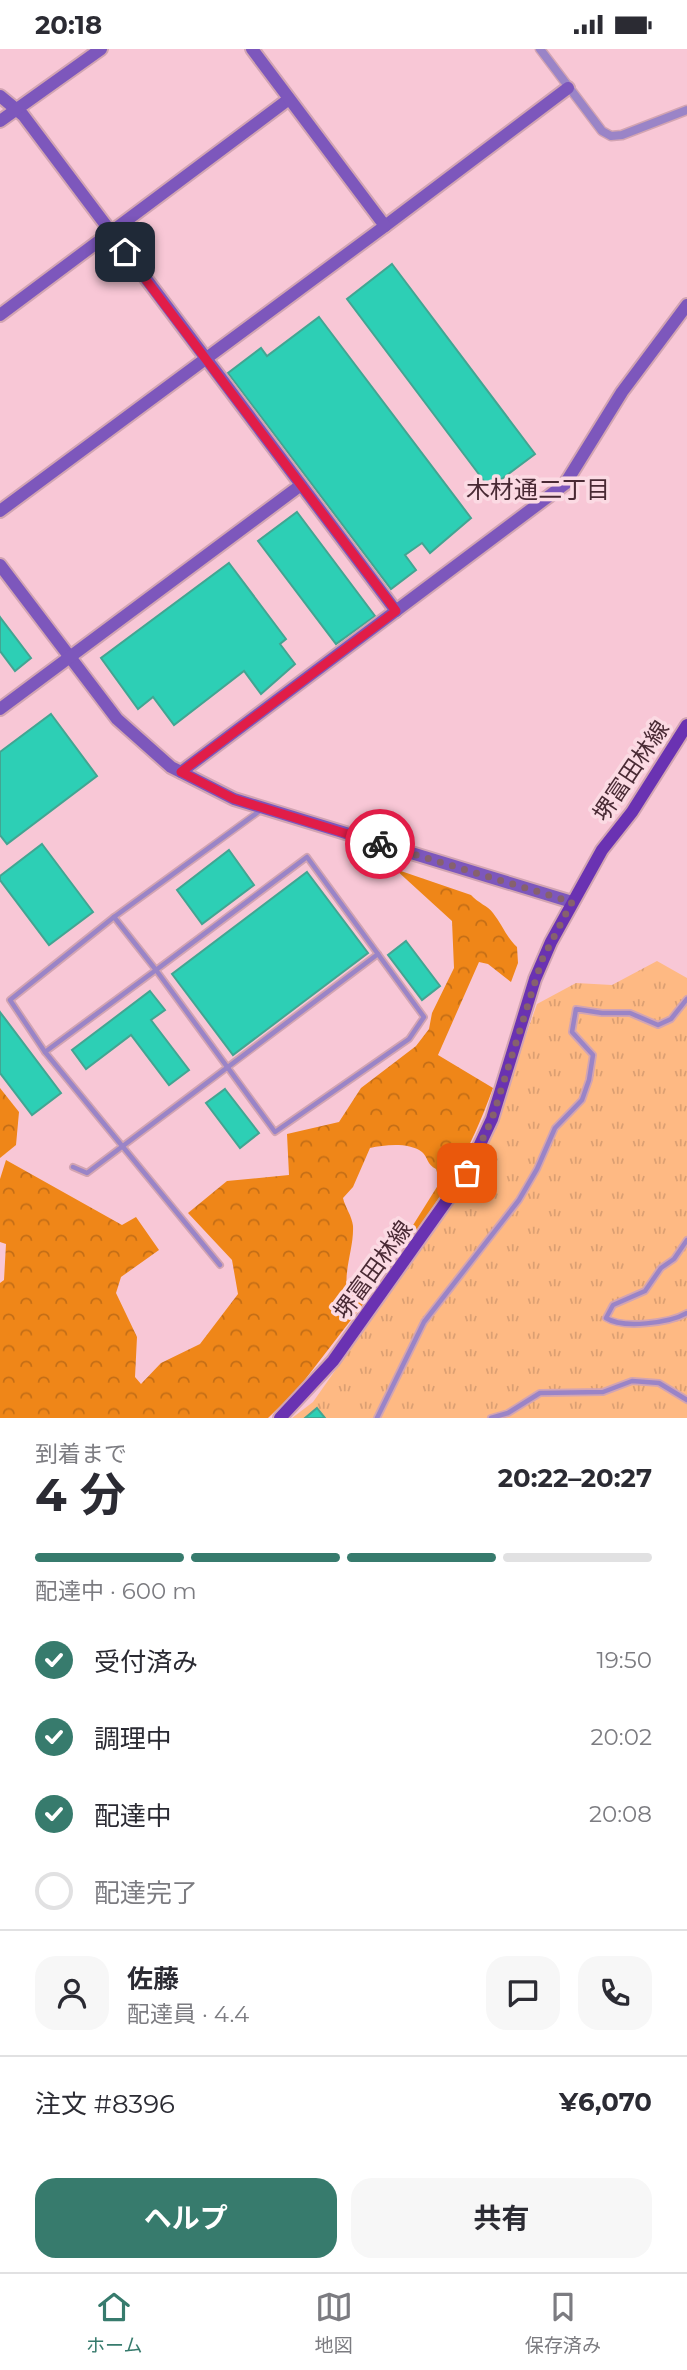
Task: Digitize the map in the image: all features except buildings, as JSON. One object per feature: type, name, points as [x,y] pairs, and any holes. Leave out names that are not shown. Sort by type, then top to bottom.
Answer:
[{"type":"main road","name":"堺富田林線","points":[[280,1418],[333,1361],[449,1201],[479,1152],[542,960],[602,850],[632,812],[687,725]]},
{"type":"street","points":[[0,121],[101,49]]},
{"type":"street","points":[[252,49],[385,226]]},
{"type":"street","points":[[540,49],[602,131],[611,136],[622,135],[687,110]]},
{"type":"street","points":[[0,512],[568,87]]},
{"type":"street","points":[[0,96],[23,115],[396,611]]},
{"type":"street","points":[[0,314],[289,99]]},
{"type":"street","points":[[181,772],[565,484],[622,392],[687,305]]},
{"type":"street","points":[[0,709],[301,485]]},
{"type":"street","points":[[0,565],[130,733],[181,772],[212,789],[264,809],[572,902]]},
{"type":"lane","points":[[220,1265],[125,1146],[45,1052],[10,1000],[114,917],[264,809]]},
{"type":"lane","points":[[45,1052],[156,970],[307,857],[424,1017],[409,1039],[275,1132],[156,970],[114,917]]},
{"type":"lane","points":[[73,1167],[87,1174],[378,954]]},
{"type":"lane","points":[[377,1418],[424,1322],[519,1200],[537,1169],[555,1128],[585,1094],[593,1055],[572,1032],[576,1009],[630,1013],[658,1025],[671,1019],[687,999]]},
{"type":"lane","points":[[687,1240],[674,1259],[661,1268],[645,1291],[613,1305],[606,1318],[625,1326],[674,1319],[687,1313]]},
{"type":"lane","points":[[491,1418],[508,1413],[540,1394],[603,1392],[632,1381],[659,1383],[687,1400]]},
{"type":"green space","points":[[395,869],[471,895],[491,911],[517,947],[518,963],[511,982],[488,964],[479,962],[438,1055],[493,1088],[466,1152],[420,1226],[405,1246],[405,1238],[440,1182],[436,1169],[422,1152],[410,1147],[389,1145],[370,1148],[353,1187],[343,1198],[353,1226],[347,1290],[364,1303],[297,1390],[268,1418],[0,1418],[0,1283],[4,1280],[6,1244],[0,1242],[0,1179],[6,1160],[122,1225],[136,1217],[159,1250],[121,1277],[116,1293],[137,1337],[135,1377],[141,1384],[161,1363],[200,1344],[238,1294],[232,1260],[188,1213],[227,1181],[289,1175],[287,1134],[339,1122],[361,1088],[416,1046],[429,1029],[432,1013],[454,968],[452,921]]},
{"type":"green space","points":[[657,961],[687,978],[687,1418],[292,1418],[313,1402],[431,1234],[487,1146],[537,1004],[576,983],[612,985]]},
{"type":"green space","points":[[0,1088],[19,1112],[16,1145],[0,1158]]},
{"type":"way so far","points":[[380,844],[572,902],[542,960],[492,1119],[467,1173]]},
{"type":"district","name":"木材通二丁目","points":[[538,490]]},
{"type":"route","points":[[125,252],[396,611],[181,772],[234,799],[380,844]]}]
